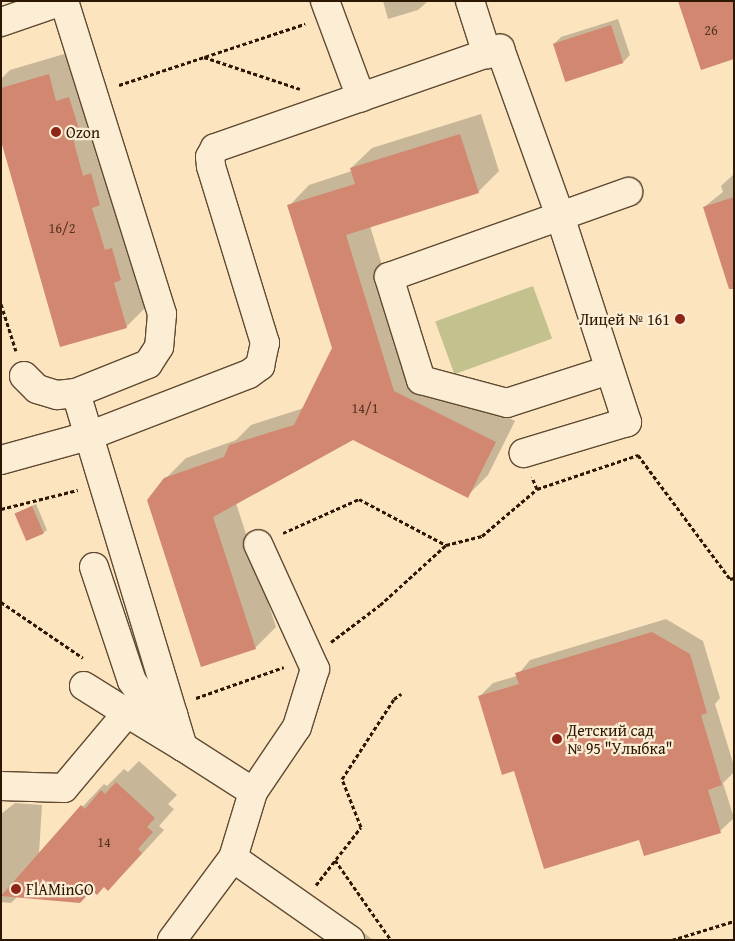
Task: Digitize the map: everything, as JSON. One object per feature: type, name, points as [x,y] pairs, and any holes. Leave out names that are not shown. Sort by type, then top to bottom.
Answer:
[{"type":"lane","points":[[1,22],[63,1],[94,94],[162,314],[159,346],[148,364],[76,393],[57,395],[37,389],[24,376]]},
{"type":"lane","points":[[470,1],[487,54]]},
{"type":"lane","points":[[328,8],[352,101]]},
{"type":"lane","points":[[1,460],[91,435],[249,374],[260,366],[265,343],[210,157],[215,148],[500,49],[560,216],[626,422],[524,453]]},
{"type":"lane","points":[[609,370],[507,403],[421,380],[389,277],[628,192]]},
{"type":"lane","points":[[76,393],[91,435],[183,747]]},
{"type":"lane","points":[[172,940],[233,858],[253,792],[297,727],[316,669],[258,544]]},
{"type":"lane","points":[[94,567],[132,681],[144,698],[174,715]]},
{"type":"lane","points":[[84,686],[253,792]]},
{"type":"lane","points":[[1,786],[64,788],[127,713]]},
{"type":"lane","points":[[233,858],[302,903],[350,940]]},
{"type":"path","points":[[94,94],[204,57],[328,8]]},
{"type":"path","points":[[204,57],[352,101]]},
{"type":"path","points":[[1,304],[24,376]]},
{"type":"path","points":[[524,453],[537,489]]},
{"type":"path","points":[[258,544],[359,499],[446,546],[482,536],[537,489],[638,455],[733,580]]},
{"type":"path","points":[[1,509],[105,484]]},
{"type":"path","points":[[1,602],[84,659]]},
{"type":"path","points":[[302,903],[361,827],[342,779],[394,699],[401,694]]},
{"type":"path","points":[[336,860],[391,940]]},
{"type":"path","points":[[672,940],[734,921]]},
{"type":"shaded area","points":[[533,286],[552,339],[454,374],[435,322]]},
{"type":"building","points":[[678,1],[734,1],[734,59],[701,70]]},
{"type":"building","points":[[611,25],[623,63],[565,82],[553,44]]},
{"type":"building","points":[[49,74],[56,101],[69,97],[79,129],[71,131],[83,176],[91,173],[100,205],[92,208],[105,250],[112,248],[121,280],[114,283],[127,328],[60,347],[1,141],[1,88]]},
{"type":"building","points":[[460,134],[479,193],[346,235],[394,391],[496,442],[468,498],[353,440],[213,517],[256,649],[201,667],[147,500],[164,478],[224,457],[229,445],[294,425],[332,348],[287,205],[355,184],[350,168]]},
{"type":"building","points":[[734,197],[734,289],[729,289],[703,207]]},
{"type":"building","points":[[32,506],[44,534],[26,541],[15,513]]},
{"type":"building","points":[[652,632],[690,654],[707,713],[701,715],[722,785],[708,790],[721,833],[644,856],[639,840],[544,869],[514,771],[502,775],[478,696],[519,684],[515,673]]},
{"type":"building","points":[[116,782],[155,818],[147,827],[153,832],[138,849],[142,853],[108,891],[104,887],[97,895],[92,890],[80,903],[1,896],[81,805],[85,809],[101,790],[105,794]]},
{"type":"place","name":"Ozon","points":[[56,132]]},
{"type":"place","name":"Лицей № 161","points":[[680,319]]},
{"type":"place","name":"Детский сад № 95 \"Улыбка\"","points":[[557,739]]},
{"type":"place","name":"FlAMinGO","points":[[16,889]]}]
